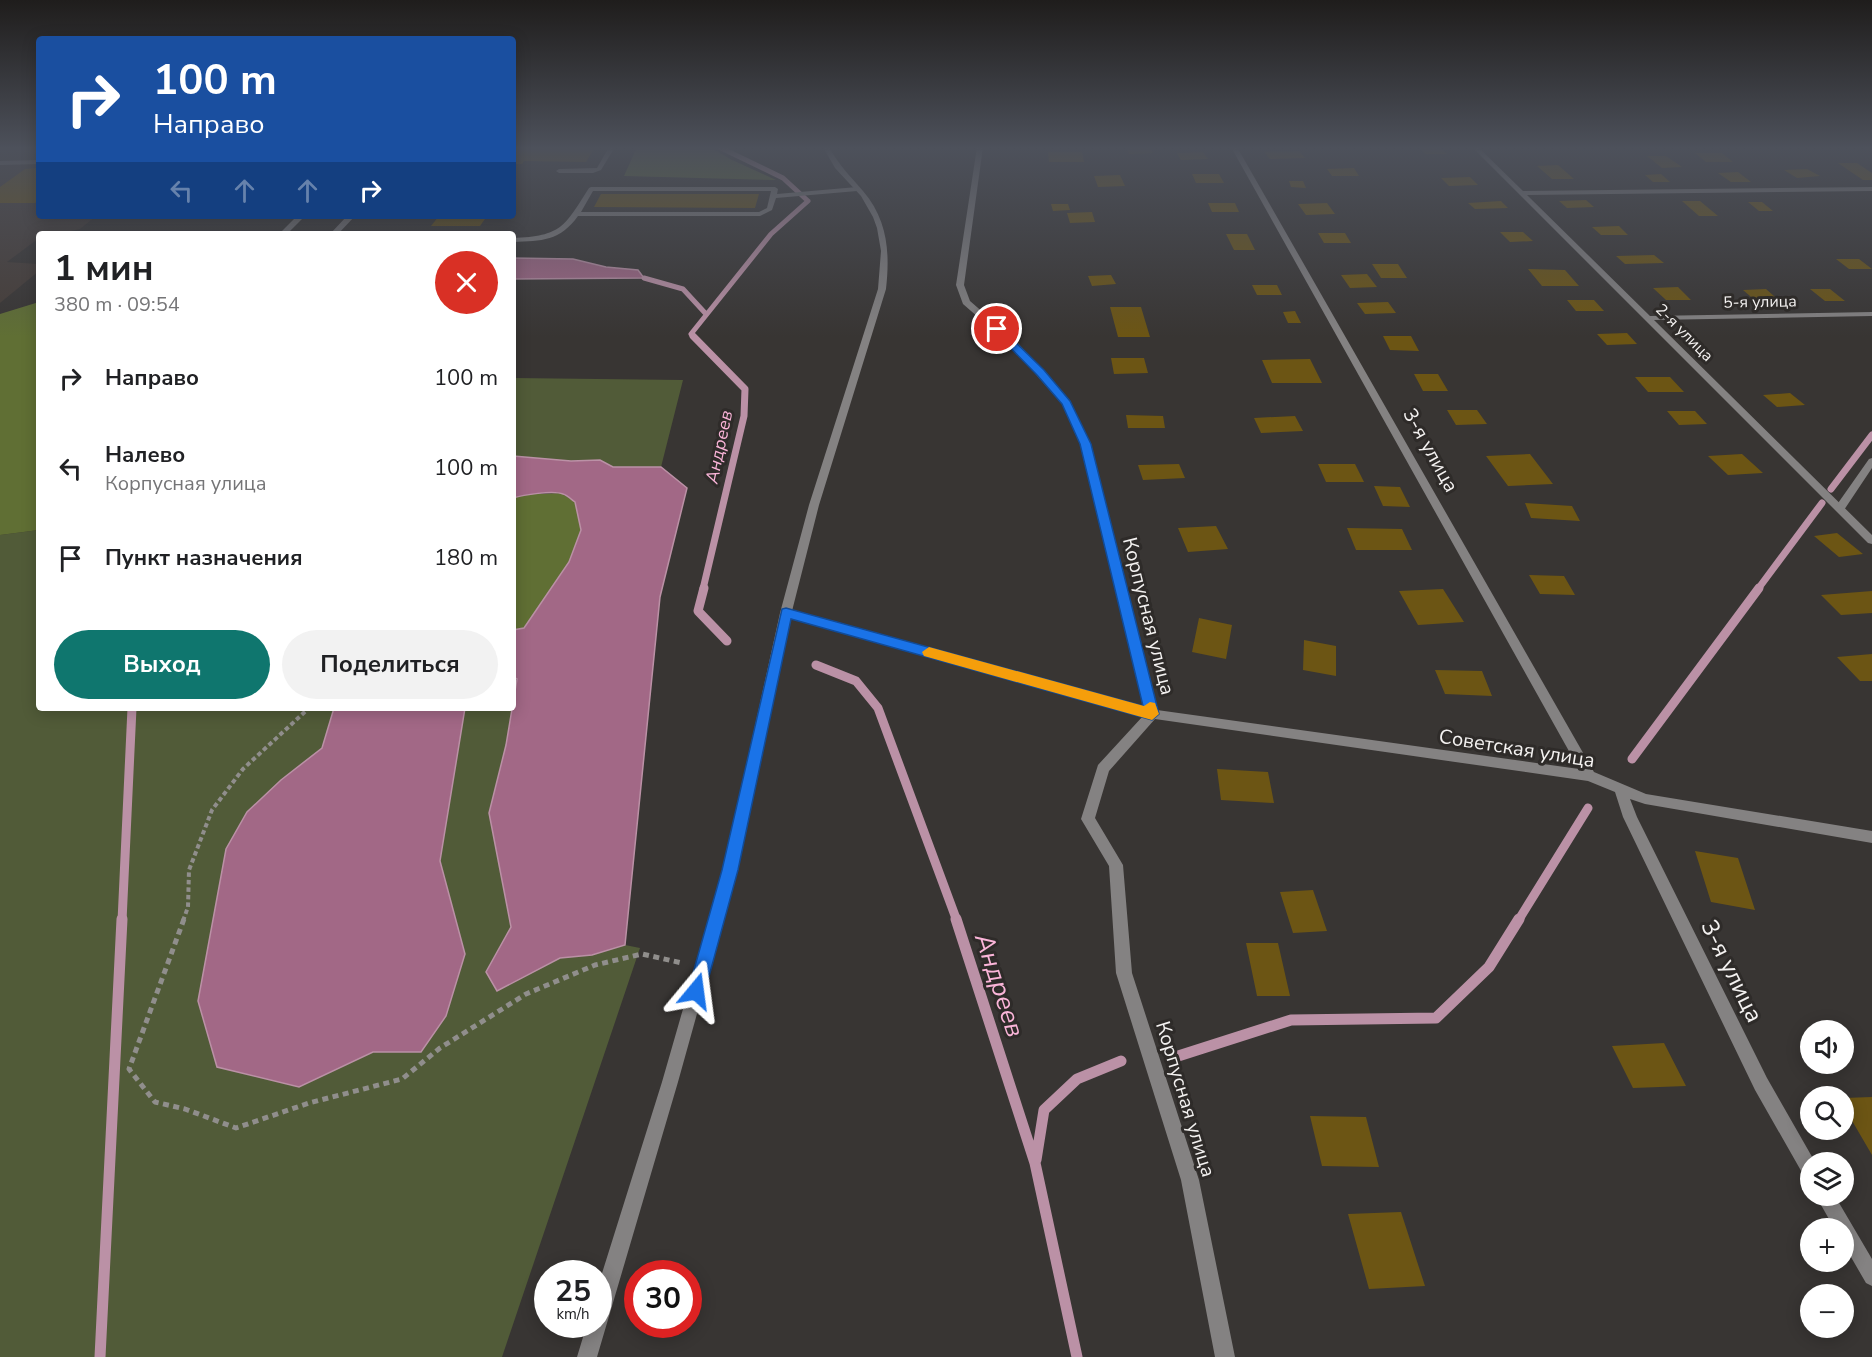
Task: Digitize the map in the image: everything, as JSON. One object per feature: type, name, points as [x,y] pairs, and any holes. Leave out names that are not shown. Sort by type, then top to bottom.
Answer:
[{"type":"street","points":[[516,240],[550,238],[560,233],[579,210]]},
{"type":"street","points":[[577,214],[760,214],[767,210]]},
{"type":"street","points":[[612,1271],[730,870],[786,613],[814,505],[882,289],[886,264],[885,240],[881,222],[874,210]]},
{"type":"street","name":"Корпусная улица","points":[[971,210],[960,285],[966,302],[1013,343],[1067,404],[1086,444],[1152,714],[1103,769],[1088,819],[1116,865],[1124,973],[1190,1180],[1225,1357]]},
{"type":"street","name":"3-я улица","points":[[1270,210],[1589,776]]},
{"type":"street","name":"2-я улица","points":[[1539,210],[1872,541]]},
{"type":"street","points":[[286,231],[298,219]]},
{"type":"street","points":[[337,231],[348,219]]},
{"type":"street","name":"5-я улица","points":[[1649,318],[1872,314]]},
{"type":"street","points":[[1840,508],[1872,461]]},
{"type":"street","name":"Советская улица","points":[[786,613],[1152,714],[1589,776],[1645,799],[1872,837]]},
{"type":"street","name":"3-я улица","points":[[1620,789],[1630,817],[1761,1084],[1800,1152]]},
{"type":"street","points":[[1831,1206],[1872,1277]]},
{"type":"street","points":[[587,1357],[593,1338]]},
{"type":"path","points":[[306,711],[236,777],[212,810],[189,870],[188,907],[129,1069],[155,1102],[185,1109],[236,1128],[309,1103],[402,1079],[440,1048],[526,994],[595,965],[642,954],[703,968]]},
{"type":"shaded area","points":[[0,210],[36,210],[36,219],[92,219],[80,229],[71,231],[36,231],[36,240],[7,262],[36,264],[36,273],[0,303]]},
{"type":"shaded area","points":[[516,258],[573,259],[606,267],[638,270],[644,278],[516,279]]},
{"type":"shaded area","points":[[516,456],[571,461],[600,460],[613,467],[661,467],[687,488],[660,597],[625,945],[592,955],[560,958],[497,991],[486,972],[511,927],[489,813],[506,745],[512,711],[516,711],[516,629],[524,628],[569,562],[581,530],[575,502],[558,493],[516,497]]},
{"type":"shaded area","points":[[333,711],[465,711],[440,861],[465,954],[446,1016],[421,1052],[373,1052],[299,1087],[217,1067],[198,1001],[226,849],[247,812],[281,780],[322,748]]},
{"type":"green space","points":[[36,303],[36,530],[0,535],[0,314]]},
{"type":"green space","points":[[516,378],[683,380],[661,467],[613,467],[599,460],[571,461],[516,456]]},
{"type":"green space","points":[[529,492],[561,493],[575,502],[581,530],[569,562],[524,628],[516,629],[516,497]]},
{"type":"green space","points":[[36,530],[36,711],[333,711],[322,748],[281,780],[299,1087],[373,1052],[421,1052],[465,954],[440,861],[465,711],[512,711],[506,745],[489,813],[511,927],[486,972],[497,990],[560,958],[592,955],[625,945],[640,948],[502,1357],[0,1357],[0,535]]},
{"type":"building","points":[[1211,210],[1239,212],[1212,212]]},
{"type":"building","points":[[1303,210],[1332,210],[1335,214],[1306,215]]},
{"type":"building","points":[[1693,210],[1711,210],[1718,216],[1699,216]]},
{"type":"building","points":[[1092,212],[1095,222],[1070,223],[1067,213]]},
{"type":"building","points":[[437,219],[485,219],[480,226],[431,226]]},
{"type":"building","points":[[1619,226],[1628,235],[1601,235],[1592,227]]},
{"type":"building","points":[[1500,232],[1523,232],[1533,241],[1510,242]]},
{"type":"building","points":[[1318,233],[1345,233],[1351,243],[1324,243]]},
{"type":"building","points":[[1226,234],[1247,234],[1255,250],[1234,250]]},
{"type":"building","points":[[1654,255],[1664,263],[1625,264],[1616,256]]},
{"type":"building","points":[[1836,259],[1859,259],[1872,269],[1849,269]]},
{"type":"building","points":[[1372,264],[1398,264],[1407,278],[1381,278]]},
{"type":"building","points":[[1528,269],[1565,270],[1579,286],[1542,286]]},
{"type":"building","points":[[1367,274],[1377,287],[1350,288],[1341,275]]},
{"type":"building","points":[[1111,275],[1116,284],[1092,286],[1088,276]]},
{"type":"building","points":[[1252,285],[1277,285],[1282,295],[1257,295]]},
{"type":"building","points":[[1678,287],[1691,300],[1666,300],[1653,288]]},
{"type":"building","points":[[1766,289],[1781,302],[1757,302],[1743,290]]},
{"type":"building","points":[[1810,289],[1830,289],[1845,301],[1825,301]]},
{"type":"building","points":[[1567,300],[1594,300],[1604,311],[1576,311]]},
{"type":"building","points":[[1388,302],[1396,313],[1365,314],[1357,303]]},
{"type":"building","points":[[1110,307],[1141,307],[1150,337],[1118,337]]},
{"type":"building","points":[[1295,311],[1301,323],[1288,323],[1283,312]]},
{"type":"building","points":[[1627,333],[1637,344],[1607,345],[1597,334]]},
{"type":"building","points":[[1383,336],[1411,336],[1419,351],[1390,350]]},
{"type":"building","points":[[1111,358],[1144,358],[1148,373],[1114,374]]},
{"type":"building","points":[[1310,359],[1322,383],[1272,383],[1262,360]]},
{"type":"building","points":[[1414,374],[1438,374],[1448,391],[1423,391]]},
{"type":"building","points":[[1635,377],[1670,377],[1684,392],[1648,392]]},
{"type":"building","points":[[1790,393],[1805,405],[1777,407],[1763,395]]},
{"type":"building","points":[[1447,410],[1477,410],[1487,424],[1456,425]]},
{"type":"building","points":[[1667,411],[1695,411],[1707,424],[1679,425]]},
{"type":"building","points":[[1126,415],[1163,416],[1165,428],[1128,428]]},
{"type":"building","points":[[1295,416],[1303,431],[1261,433],[1254,418]]},
{"type":"building","points":[[1530,454],[1553,484],[1508,486],[1486,456]]},
{"type":"building","points":[[1742,454],[1763,473],[1728,475],[1708,456]]},
{"type":"building","points":[[1179,464],[1185,478],[1143,480],[1138,465]]},
{"type":"building","points":[[1318,464],[1355,464],[1364,482],[1326,482]]},
{"type":"building","points":[[1374,486],[1400,487],[1410,507],[1383,506]]},
{"type":"building","points":[[1525,503],[1572,506],[1580,521],[1531,518]]},
{"type":"building","points":[[1216,526],[1228,549],[1188,552],[1178,528]]},
{"type":"building","points":[[1347,528],[1402,529],[1412,550],[1356,550]]},
{"type":"building","points":[[1837,533],[1863,554],[1839,557],[1814,536]]},
{"type":"building","points":[[1529,575],[1564,576],[1575,595],[1540,594]]},
{"type":"building","points":[[1443,589],[1464,622],[1418,625],[1399,591]]},
{"type":"building","points":[[1872,591],[1872,613],[1841,615],[1821,595]]},
{"type":"building","points":[[1199,618],[1232,625],[1226,659],[1192,652]]},
{"type":"building","points":[[1304,640],[1336,646],[1336,676],[1303,670]]},
{"type":"building","points":[[1872,654],[1872,681],[1860,681],[1837,657]]},
{"type":"building","points":[[1435,670],[1482,671],[1492,696],[1445,694]]},
{"type":"building","points":[[1217,769],[1268,772],[1274,803],[1221,800]]},
{"type":"building","points":[[1695,851],[1738,858],[1755,910],[1711,902]]},
{"type":"building","points":[[1313,890],[1327,931],[1293,933],[1280,892]]},
{"type":"building","points":[[1246,943],[1278,943],[1290,996],[1257,996]]},
{"type":"building","points":[[1664,1043],[1686,1086],[1633,1088],[1612,1046]]},
{"type":"building","points":[[1872,1097],[1872,1155],[1854,1124],[1854,1098]]},
{"type":"building","points":[[1310,1116],[1366,1117],[1379,1167],[1322,1166]]},
{"type":"building","points":[[1401,1212],[1425,1286],[1369,1289],[1348,1214]]},
{"type":"waterway","name":"Андреев","points":[[693,336],[691,334],[771,234],[798,210]]},
{"type":"waterway","points":[[644,278],[683,289],[706,314]]},
{"type":"waterway","name":"Андреев","points":[[693,336],[745,389],[744,416],[703,589]]},
{"type":"waterway","points":[[1831,489],[1872,435]]},
{"type":"waterway","points":[[1758,589],[1822,503]]},
{"type":"waterway","name":"Андреев","points":[[704,588],[698,611],[727,641]]},
{"type":"waterway","points":[[1632,759],[1759,588]]},
{"type":"waterway","name":"Андреев","points":[[816,665],[856,681],[878,708],[957,921]]},
{"type":"waterway","points":[[122,921],[132,711]]},
{"type":"waterway","points":[[1518,921],[1588,808]]},
{"type":"waterway","points":[[100,1357],[122,919]]},
{"type":"waterway","name":"Андреев","points":[[956,919],[1035,1163],[1077,1357]]},
{"type":"waterway","points":[[1172,1058],[1291,1020],[1436,1018],[1489,967],[1519,919]]},
{"type":"waterway","points":[[1036,1160],[1044,1110],[1077,1079],[1121,1061]]},
{"type":"slow traffic","points":[[929,652],[1152,714],[1150,707]]},
{"type":"route","points":[[696,991],[730,870],[786,613],[1152,714],[1086,444],[1067,404],[1041,372],[997,329]]}]
